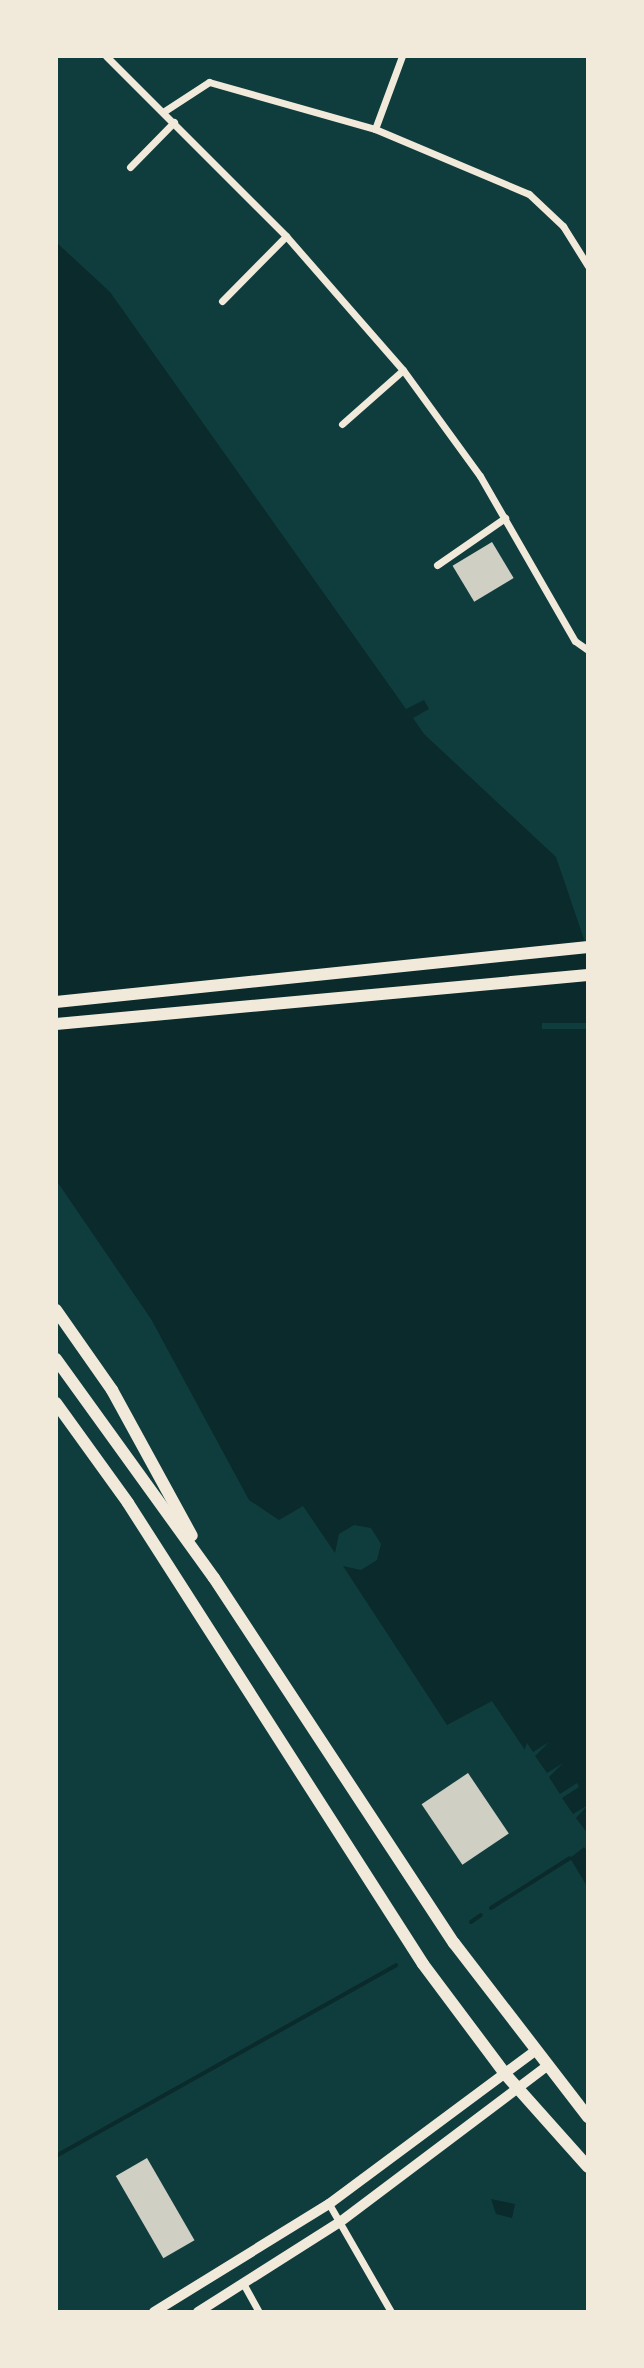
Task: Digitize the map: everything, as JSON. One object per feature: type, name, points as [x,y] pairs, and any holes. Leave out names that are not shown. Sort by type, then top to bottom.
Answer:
[{"type":"main road","points":[[56,1002],[588,945]]},
{"type":"main road","points":[[56,1024],[588,977]]},
{"type":"main road","points":[[56,1310],[112,1390],[214,1578]]},
{"type":"main road","points":[[56,1359],[214,1578],[446,1930],[588,2117]]},
{"type":"main road","points":[[56,1403],[128,1503],[388,1912],[506,2075],[588,2167]]},
{"type":"main road","points":[[154,2312],[329,2204],[535,2051]]},
{"type":"main road","points":[[198,2312],[340,2222],[547,2066]]},
{"type":"street","points":[[106,56],[286,236],[403,370],[505,518],[575,641],[588,650]]},
{"type":"street","points":[[375,129],[402,56]]},
{"type":"street","points":[[163,112],[209,82],[375,129],[529,194],[563,226],[588,266]]},
{"type":"street","points":[[130,167],[174,122]]},
{"type":"street","points":[[222,301],[286,236]]},
{"type":"street","points":[[342,424],[403,370]]},
{"type":"street","points":[[437,565],[505,518]]},
{"type":"street","points":[[329,2204],[391,2312]]},
{"type":"street","points":[[244,2285],[259,2312]]},
{"type":"water","points":[[56,242],[110,292],[406,709],[424,700],[429,709],[413,718],[424,734],[556,857],[588,951],[588,1844],[492,1701],[447,1725],[343,1566],[361,1570],[377,1560],[381,1544],[371,1528],[354,1525],[339,1534],[335,1553],[303,1506],[279,1520],[249,1500],[151,1319],[56,1180]]},
{"type":"water","points":[[588,1844],[588,1888],[570,1858]]},
{"type":"water","points":[[491,2199],[515,2204],[512,2218],[496,2214]]},
{"type":"pier","points":[[542,1023],[588,1023],[588,1029],[542,1029]]},
{"type":"pier","points":[[549,1742],[535,1756],[547,1773],[563,1763],[549,1777],[560,1794],[577,1783],[579,1787],[562,1798],[573,1814],[588,1805],[576,1818],[588,1834],[588,1853],[523,1754],[527,1743],[533,1752]]},
{"type":"building","points":[[492,542],[514,578],[474,602],[453,566]]},
{"type":"building","points":[[468,1773],[509,1834],[462,1865],[422,1804]]},
{"type":"building","points":[[147,2158],[194,2240],[163,2258],[116,2176]]},
{"type":"waterway","points":[[491,1908],[570,1858]]},
{"type":"waterway","points":[[471,1922],[481,1915]]},
{"type":"waterway","points":[[56,2156],[396,1965]]}]
